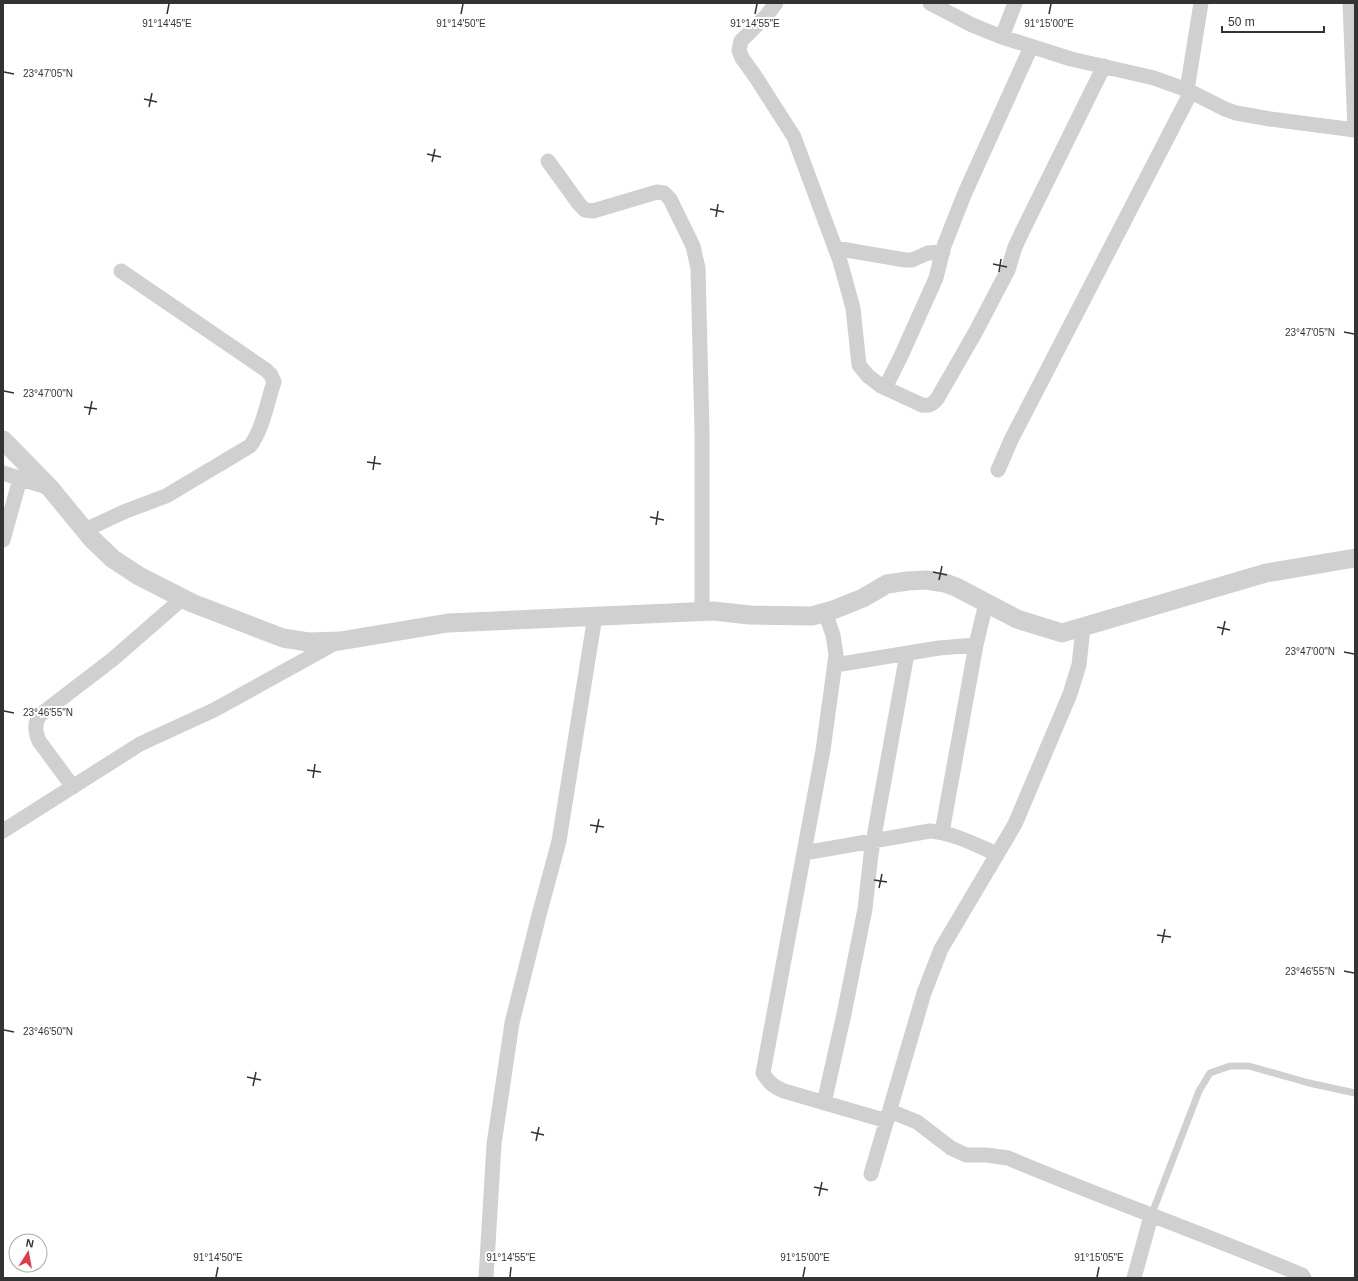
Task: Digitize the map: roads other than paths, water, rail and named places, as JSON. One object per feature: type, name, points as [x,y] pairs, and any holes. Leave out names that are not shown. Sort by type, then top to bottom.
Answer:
[{"type":"street","points":[[776,3],[767,15],[741,41],[739,50],[742,58],[794,137],[840,262],[852,308],[859,365],[868,376],[885,388],[922,405],[928,406],[937,399],[975,333],[1008,270],[1015,247],[1104,66]]},
{"type":"street","points":[[930,3],[972,25],[1002,37],[1071,59],[1154,78],[1189,91],[1236,113],[1355,130],[1350,3]]},
{"type":"street","points":[[1002,37],[1014,3]]},
{"type":"street","points":[[998,470],[1011,440],[1189,91],[1201,3]]},
{"type":"street","points":[[885,388],[936,278],[944,246],[964,195],[1031,47]]},
{"type":"street","points":[[548,161],[585,210],[593,211],[657,192],[664,193],[670,199],[693,246],[698,268],[702,431],[702,611]]},
{"type":"street","points":[[835,248],[905,260],[912,260],[928,253],[943,252]]},
{"type":"street","points":[[85,530],[126,511],[166,496],[250,446],[255,440],[258,432],[274,382],[271,375],[266,370],[121,271]]},
{"type":"street","points":[[3,440],[50,488],[85,530],[113,559],[139,576],[192,603],[284,638],[308,642],[340,641],[448,623],[702,611],[750,616],[812,616],[833,610],[863,598],[887,584],[908,580],[926,580],[956,587],[1017,619],[1062,633],[1266,573],[1355,558]]},
{"type":"street","points":[[3,473],[50,488]]},
{"type":"street","points":[[3,540],[20,479]]},
{"type":"street","points":[[73,787],[39,741],[35,727],[36,720],[40,715],[113,659],[183,598]]},
{"type":"street","points":[[942,832],[976,645],[986,603]]},
{"type":"street","points":[[825,612],[833,635],[836,655],[835,665],[823,750],[764,1073],[768,1082],[784,1091],[824,1103],[917,1122],[951,1148],[966,1155],[986,1155],[1008,1158],[1151,1216],[1268,1260],[1302,1275],[1304,1278]]},
{"type":"street","points":[[486,1278],[494,1144],[512,1023],[559,841],[595,616]]},
{"type":"street","points":[[871,1174],[924,993],[941,949],[1015,824],[1070,694],[1079,665],[1083,628]]},
{"type":"street","points":[[3,831],[140,744],[214,710],[340,641]]},
{"type":"street","points":[[835,665],[940,648],[976,645]]},
{"type":"street","points":[[824,1103],[864,916],[873,841],[907,654]]},
{"type":"street","points":[[804,853],[930,832],[942,832],[997,854]]},
{"type":"street","points":[[1134,1278],[1151,1216]]},
{"type":"lane","points":[[1151,1216],[1199,1091],[1210,1074],[1230,1066],[1249,1066],[1309,1083],[1355,1093]]}]
